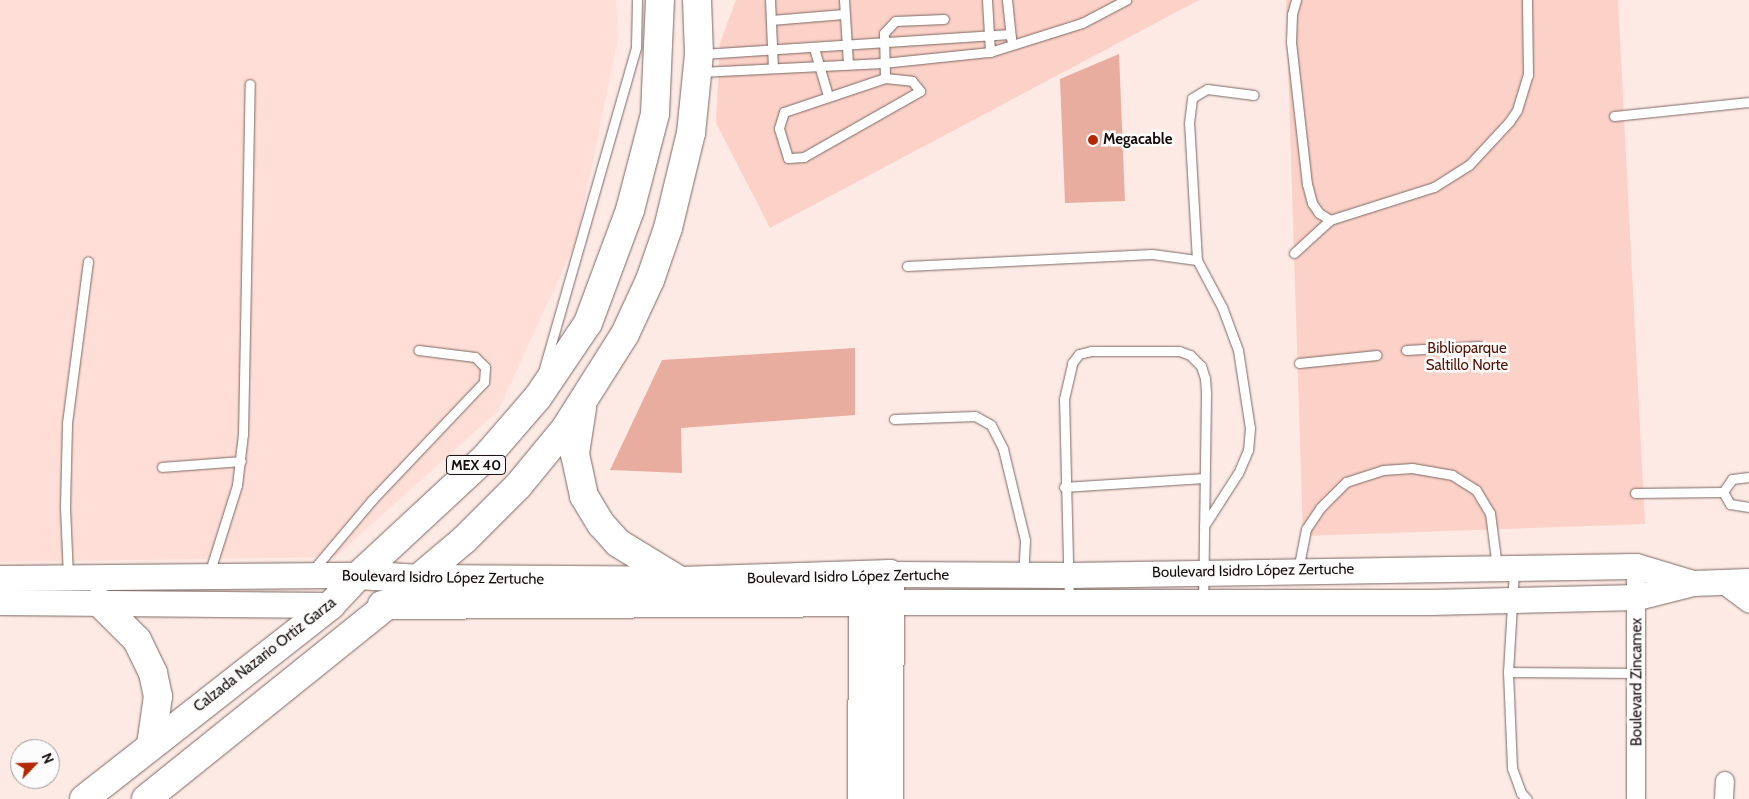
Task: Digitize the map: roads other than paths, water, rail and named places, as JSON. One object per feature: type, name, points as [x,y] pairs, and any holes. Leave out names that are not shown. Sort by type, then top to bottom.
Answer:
[{"type":"main road","name":"Calzada Nazario Ortiz Garza","points":[[84,799],[331,605],[359,575],[486,456],[538,397],[588,323],[630,210],[655,114],[660,0]]},
{"type":"main road","name":"MEX 40","points":[[146,799],[420,579],[518,486],[583,401],[633,318],[668,228],[686,165],[699,63],[697,0]]},
{"type":"main road","points":[[583,401],[575,454],[577,475],[584,496],[601,524],[618,543],[680,581]]},
{"type":"main road","name":"Boulevard Isidro López Zertuche","points":[[0,578],[208,575],[308,577],[359,575],[420,579],[680,581],[877,574],[1069,575],[1636,566],[1693,583]]},
{"type":"main road","points":[[862,799],[862,602],[877,574]]},
{"type":"main road","points":[[877,574],[890,602],[889,799]]},
{"type":"main road","name":"Boulevard Isidro López Zertuche","points":[[0,602],[387,606],[1514,599],[1637,597],[1693,583],[1749,582]]},
{"type":"main road","points":[[99,602],[137,640],[153,673],[158,696],[151,745]]},
{"type":"street","name":"Boulevard Zincamex","points":[[1636,566],[1636,799]]},
{"type":"street","points":[[1720,582],[1749,604]]},
{"type":"street","points":[[1724,799],[1725,781]]},
{"type":"lane","points":[[538,397],[554,325],[636,47],[637,0]]},
{"type":"lane","points":[[770,0],[773,68]]},
{"type":"lane","points":[[844,0],[848,64]]},
{"type":"lane","points":[[987,0],[990,52]]},
{"type":"lane","points":[[1007,0],[1011,47]]},
{"type":"lane","points":[[699,63],[773,68],[883,63],[990,52],[1011,47],[1082,23],[1126,0]]},
{"type":"lane","points":[[1296,0],[1292,14],[1291,42],[1306,184],[1312,203],[1319,213],[1330,220]]},
{"type":"lane","points":[[1294,253],[1330,220],[1434,187],[1469,165],[1509,122],[1517,110],[1528,76],[1527,0]]},
{"type":"lane","points":[[771,20],[844,14]]},
{"type":"lane","points":[[885,78],[882,44],[887,27],[895,21],[944,19]]},
{"type":"lane","points":[[699,63],[772,50],[989,37],[1010,34]]},
{"type":"lane","points":[[814,48],[828,96]]},
{"type":"lane","points":[[885,78],[912,81],[920,91],[804,157],[788,158],[779,128],[782,115],[790,109],[885,78]]},
{"type":"lane","points":[[208,575],[229,513],[241,461],[250,84]]},
{"type":"lane","points":[[1204,526],[1238,473],[1248,450],[1250,428],[1238,350],[1222,307],[1197,260],[1189,123],[1192,98],[1207,89],[1254,95]]},
{"type":"lane","points":[[1614,116],[1749,102]]},
{"type":"lane","points":[[907,266],[1152,254],[1197,260]]},
{"type":"lane","points":[[68,578],[66,443],[70,384],[88,261]]},
{"type":"lane","points":[[1406,350],[1480,346]]},
{"type":"lane","points":[[308,577],[372,500],[484,382],[485,367],[475,357],[418,350]]},
{"type":"lane","points":[[1068,601],[1069,575],[1064,487],[1064,400],[1067,373],[1079,354],[1091,351],[1179,351],[1190,355],[1200,366],[1205,378],[1203,600]]},
{"type":"lane","points":[[1298,363],[1378,355]]},
{"type":"lane","points":[[894,420],[975,416],[991,425],[1003,449],[1025,540],[1023,575]]},
{"type":"lane","points":[[162,467],[241,461]]},
{"type":"lane","points":[[1298,570],[1306,529],[1320,508],[1346,482],[1383,470],[1412,468],[1452,475],[1476,490],[1490,512],[1514,599],[1508,672],[1512,768],[1521,793],[1527,799]]},
{"type":"lane","points":[[1723,492],[1732,479],[1749,477]]},
{"type":"lane","points":[[1064,487],[1204,478]]},
{"type":"lane","points":[[1635,493],[1723,492]]},
{"type":"lane","points":[[1723,492],[1733,506],[1749,506]]},
{"type":"lane","points":[[1508,672],[1637,673]]},
{"type":"place","name":"Megacable","points":[[1093,140]]},
{"type":"park label","name":"Biblioparque Saltillo Norte","points":[[1467,356]]}]
